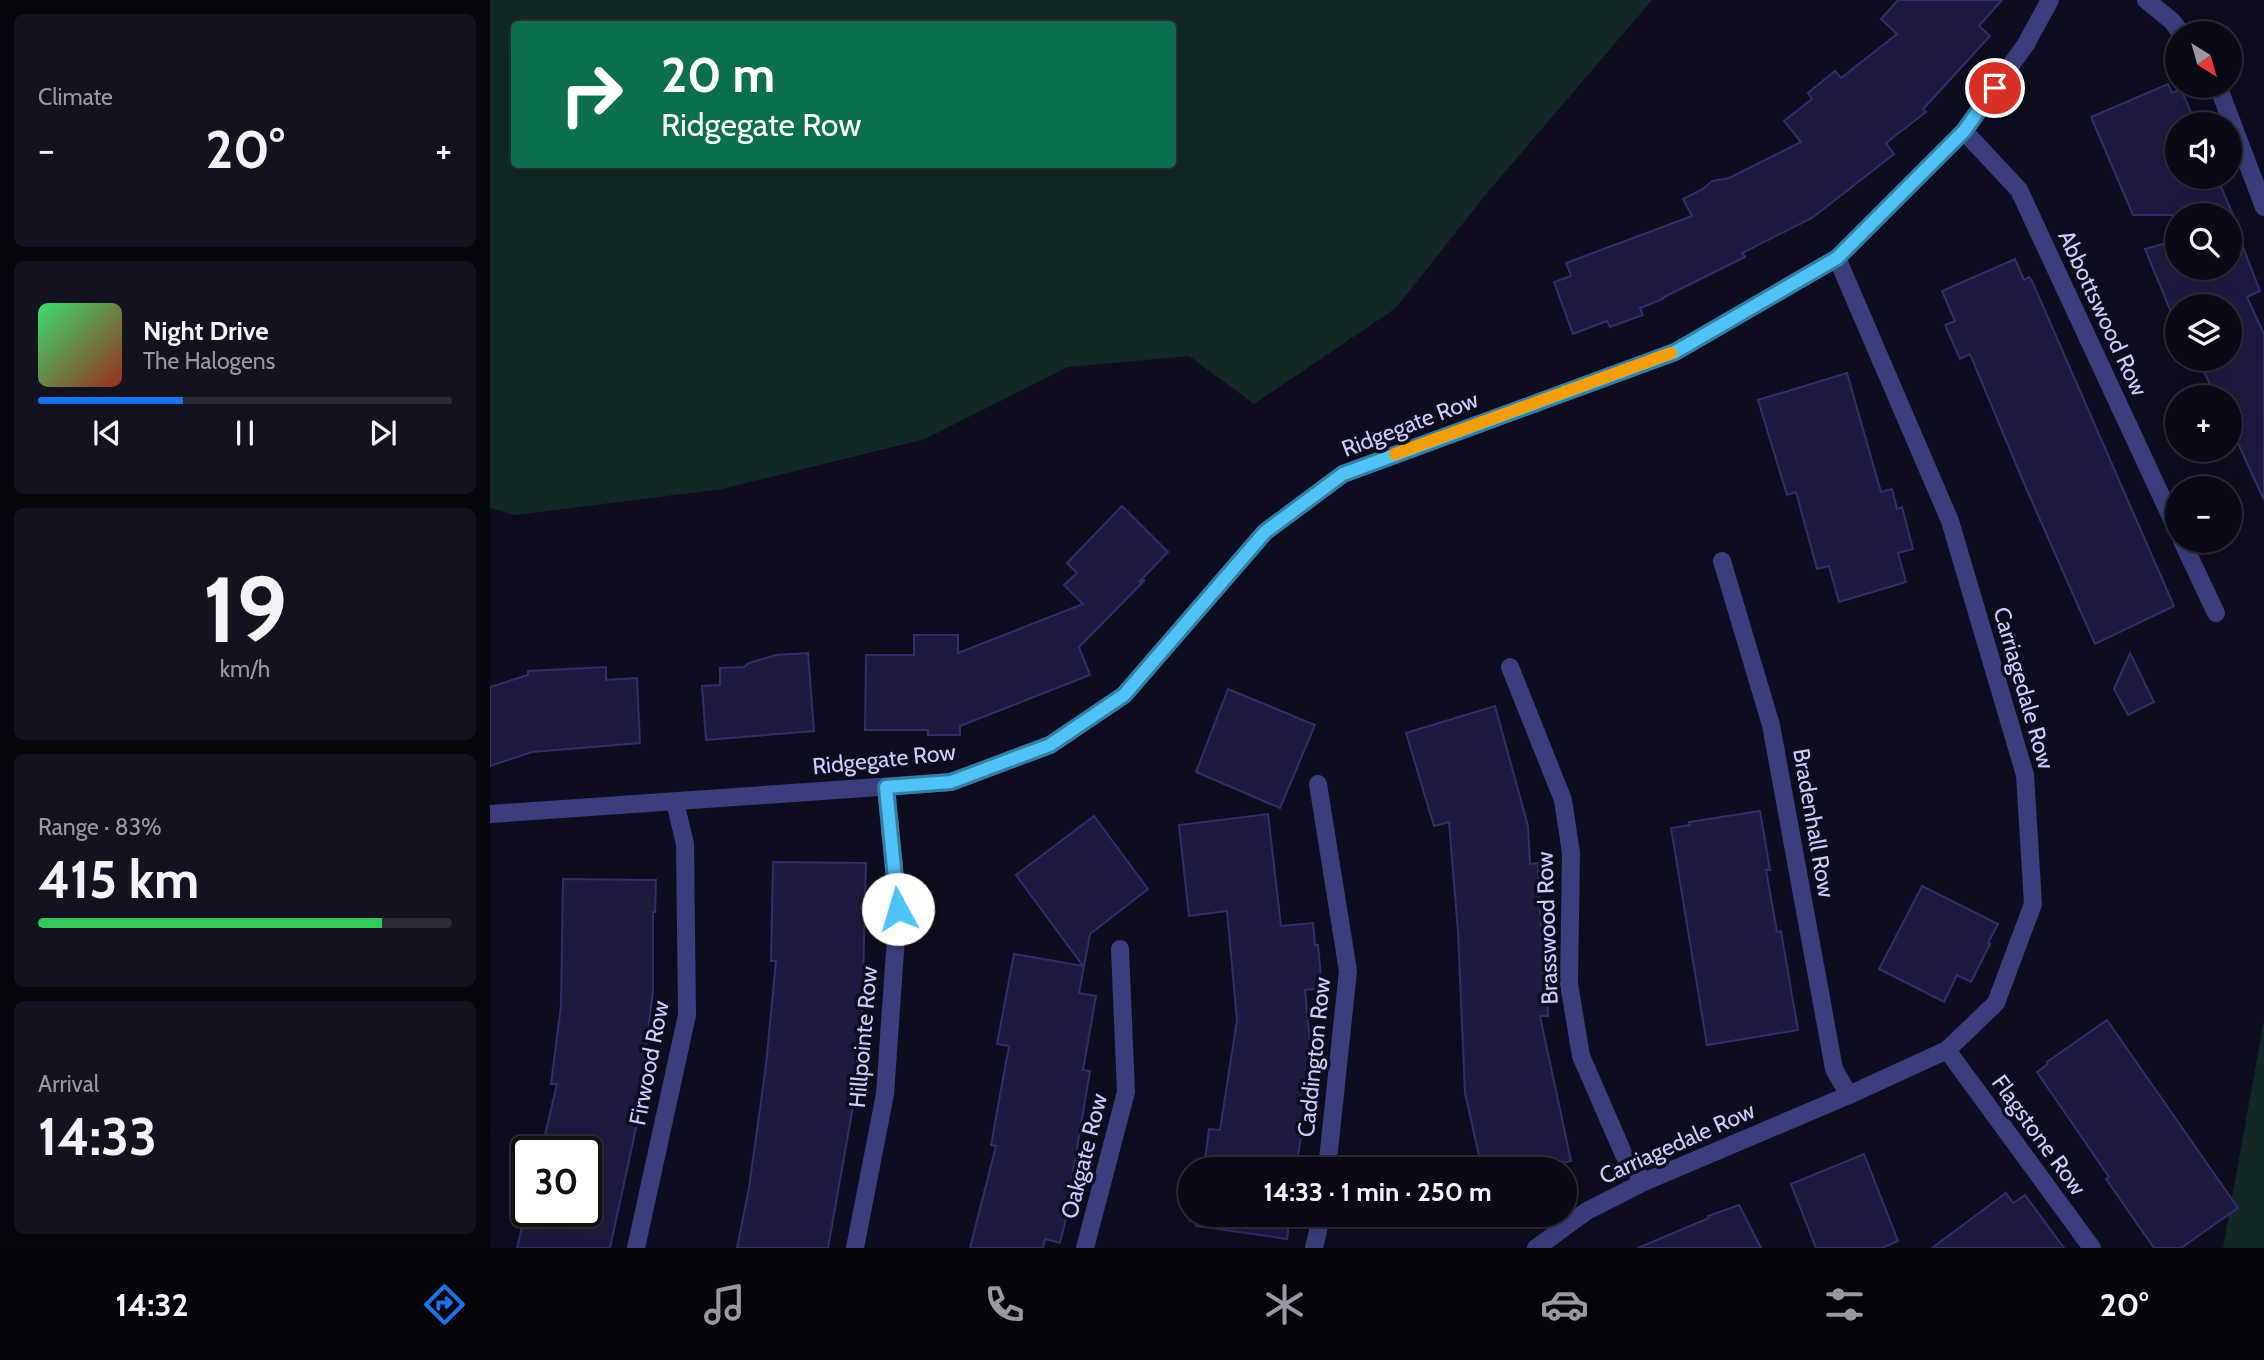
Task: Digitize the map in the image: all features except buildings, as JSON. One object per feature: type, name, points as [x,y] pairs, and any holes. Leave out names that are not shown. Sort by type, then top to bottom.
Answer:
[{"type":"street","name":"Ridgegate Row","points":[[490,814],[951,782],[1050,745],[1124,695],[1265,532],[1343,474],[1675,352],[1837,258],[1964,131],[2026,44],[2050,0]]},
{"type":"street","points":[[2146,0],[2172,21]]},
{"type":"street","points":[[2223,98],[2264,207]]},
{"type":"street","name":"Abbottswood Row","points":[[1964,131],[2019,190],[2165,504]]},
{"type":"street","name":"Carriagedale Row","points":[[1536,1248],[1587,1211],[1644,1182],[1849,1095],[1947,1050],[1996,1003],[2033,904],[2025,775],[1951,521],[1837,258]]},
{"type":"street","points":[[2188,553],[2216,613]]},
{"type":"street","name":"Bradenhall Row","points":[[1722,561],[1771,725],[1834,1069],[1849,1095]]},
{"type":"street","name":"Brasswood Row","points":[[1510,667],[1563,800],[1571,853],[1569,984],[1581,1056],[1624,1155],[1644,1182]]},
{"type":"street","name":"Caddington Row","points":[[1318,784],[1348,971],[1328,1157]]},
{"type":"street","name":"Hillpointe Row","points":[[855,1248],[885,1094],[898,909],[886,787]]},
{"type":"street","name":"Firwood Row","points":[[636,1248],[687,1015],[685,844],[675,802]]},
{"type":"street","name":"Oakgate Row","points":[[1085,1248],[1126,1092],[1120,949]]},
{"type":"street","name":"Flagstone Row","points":[[1947,1050],[2092,1248]]},
{"type":"street","points":[[1314,1248],[1319,1227]]},
{"type":"green space","points":[[490,0],[1652,0],[1487,193],[1396,308],[1254,404],[1189,356],[1068,367],[925,439],[722,489],[515,515],[490,508]]},
{"type":"green space","points":[[2264,1020],[2264,1248],[2223,1248]]},
{"type":"slow traffic","points":[[1395,454],[1671,353]]},
{"type":"route","points":[[898,909],[886,787],[951,782],[1050,745],[1124,695],[1265,532],[1343,474],[1675,352],[1837,258],[1964,131],[1995,88]]}]
